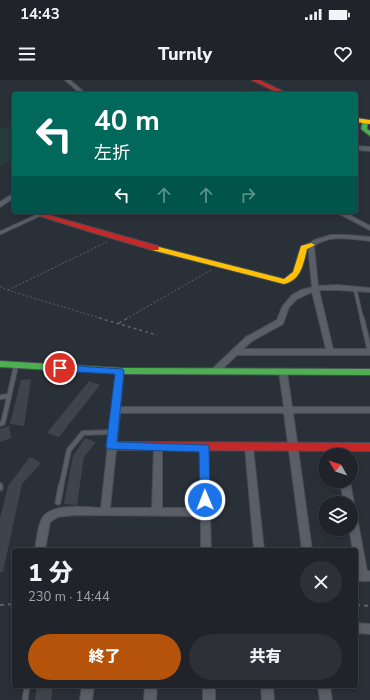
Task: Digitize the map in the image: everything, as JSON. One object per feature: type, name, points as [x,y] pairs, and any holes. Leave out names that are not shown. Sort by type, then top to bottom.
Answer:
[{"type":"street","points":[[67,80],[82,92]]},
{"type":"street","points":[[255,80],[281,92]]},
{"type":"street","points":[[364,121],[364,128],[370,134]]},
{"type":"street","points":[[358,148],[370,149]]},
{"type":"street","points":[[4,204],[12,197]]},
{"type":"street","points":[[37,214],[114,238],[222,264],[284,282],[290,281],[295,277],[304,248],[311,245],[315,241],[329,237],[370,239]]},
{"type":"street","points":[[343,214],[370,228]]},
{"type":"street","points":[[311,245],[315,288],[330,352]]},
{"type":"street","points":[[214,372],[249,339],[280,322],[286,306],[294,298],[315,288],[370,290]]},
{"type":"street","points":[[235,352],[370,352]]},
{"type":"street","points":[[0,364],[120,371],[370,372]]},
{"type":"street","points":[[105,512],[120,371]]},
{"type":"street","points":[[283,372],[306,548]]},
{"type":"street","points":[[116,410],[370,410]]},
{"type":"street","points":[[111,446],[204,448],[293,446],[318,449]]},
{"type":"street","points":[[157,512],[158,447]]},
{"type":"street","points":[[249,447],[258,548]]},
{"type":"street","points":[[358,449],[370,447]]},
{"type":"street","points":[[204,448],[206,548]]},
{"type":"street","points":[[40,548],[44,525],[48,517],[55,513],[65,511],[205,512]]},
{"type":"street","points":[[356,536],[358,548]]},
{"type":"street","points":[[358,549],[363,576]]},
{"type":"street","points":[[358,628],[370,629]]},
{"type":"street","points":[[86,700],[88,688]]},
{"type":"street","points":[[150,700],[151,688]]},
{"type":"street","points":[[209,688],[209,700]]},
{"type":"street","points":[[267,688],[268,700]]},
{"type":"street","points":[[324,688],[326,700]]},
{"type":"lane","points":[[0,233],[32,214]]},
{"type":"lane","points":[[356,289],[370,352]]},
{"type":"lane","points":[[0,424],[2,423],[16,366]]},
{"type":"lane","points":[[0,397],[9,396]]},
{"type":"lane","points":[[58,502],[69,450],[83,433],[113,432]]},
{"type":"lane","points":[[25,700],[27,688]]},
{"type":"path","points":[[7,290],[114,238]]},
{"type":"path","points":[[119,323],[222,264]]},
{"type":"path","points":[[0,286],[7,290],[157,335]]},
{"type":"path","points":[[0,604],[12,604]]},
{"type":"path","points":[[358,605],[370,606]]},
{"type":"green space","points":[[12,126],[12,161],[0,166],[0,128]]},
{"type":"building","points":[[31,379],[24,426],[10,424],[21,380]]},
{"type":"building","points":[[89,381],[100,385],[59,437],[47,433]]},
{"type":"building","points":[[9,426],[11,438],[0,442],[0,429]]},
{"type":"building","points":[[85,438],[96,442],[84,457],[77,505],[64,504],[73,456]]},
{"type":"building","points":[[30,457],[41,463],[22,484],[3,572],[0,572],[0,518],[8,486]]},
{"type":"building","points":[[37,688],[53,688],[51,700],[35,700]]},
{"type":"traffic: fast","points":[[365,121],[364,129],[370,134]]},
{"type":"traffic: fast","points":[[0,364],[120,371],[370,372]]},
{"type":"traffic: slow","points":[[358,120],[370,122]]},
{"type":"traffic: slow","points":[[155,248],[284,282],[289,280],[296,273],[304,248],[311,245]]},
{"type":"traffic: jam","points":[[255,80],[281,92]]},
{"type":"traffic: jam","points":[[37,214],[155,248]]},
{"type":"traffic: jam","points":[[111,446],[370,447]]},
{"type":"route","points":[[60,368],[120,371],[111,446],[204,448],[205,500]]}]
